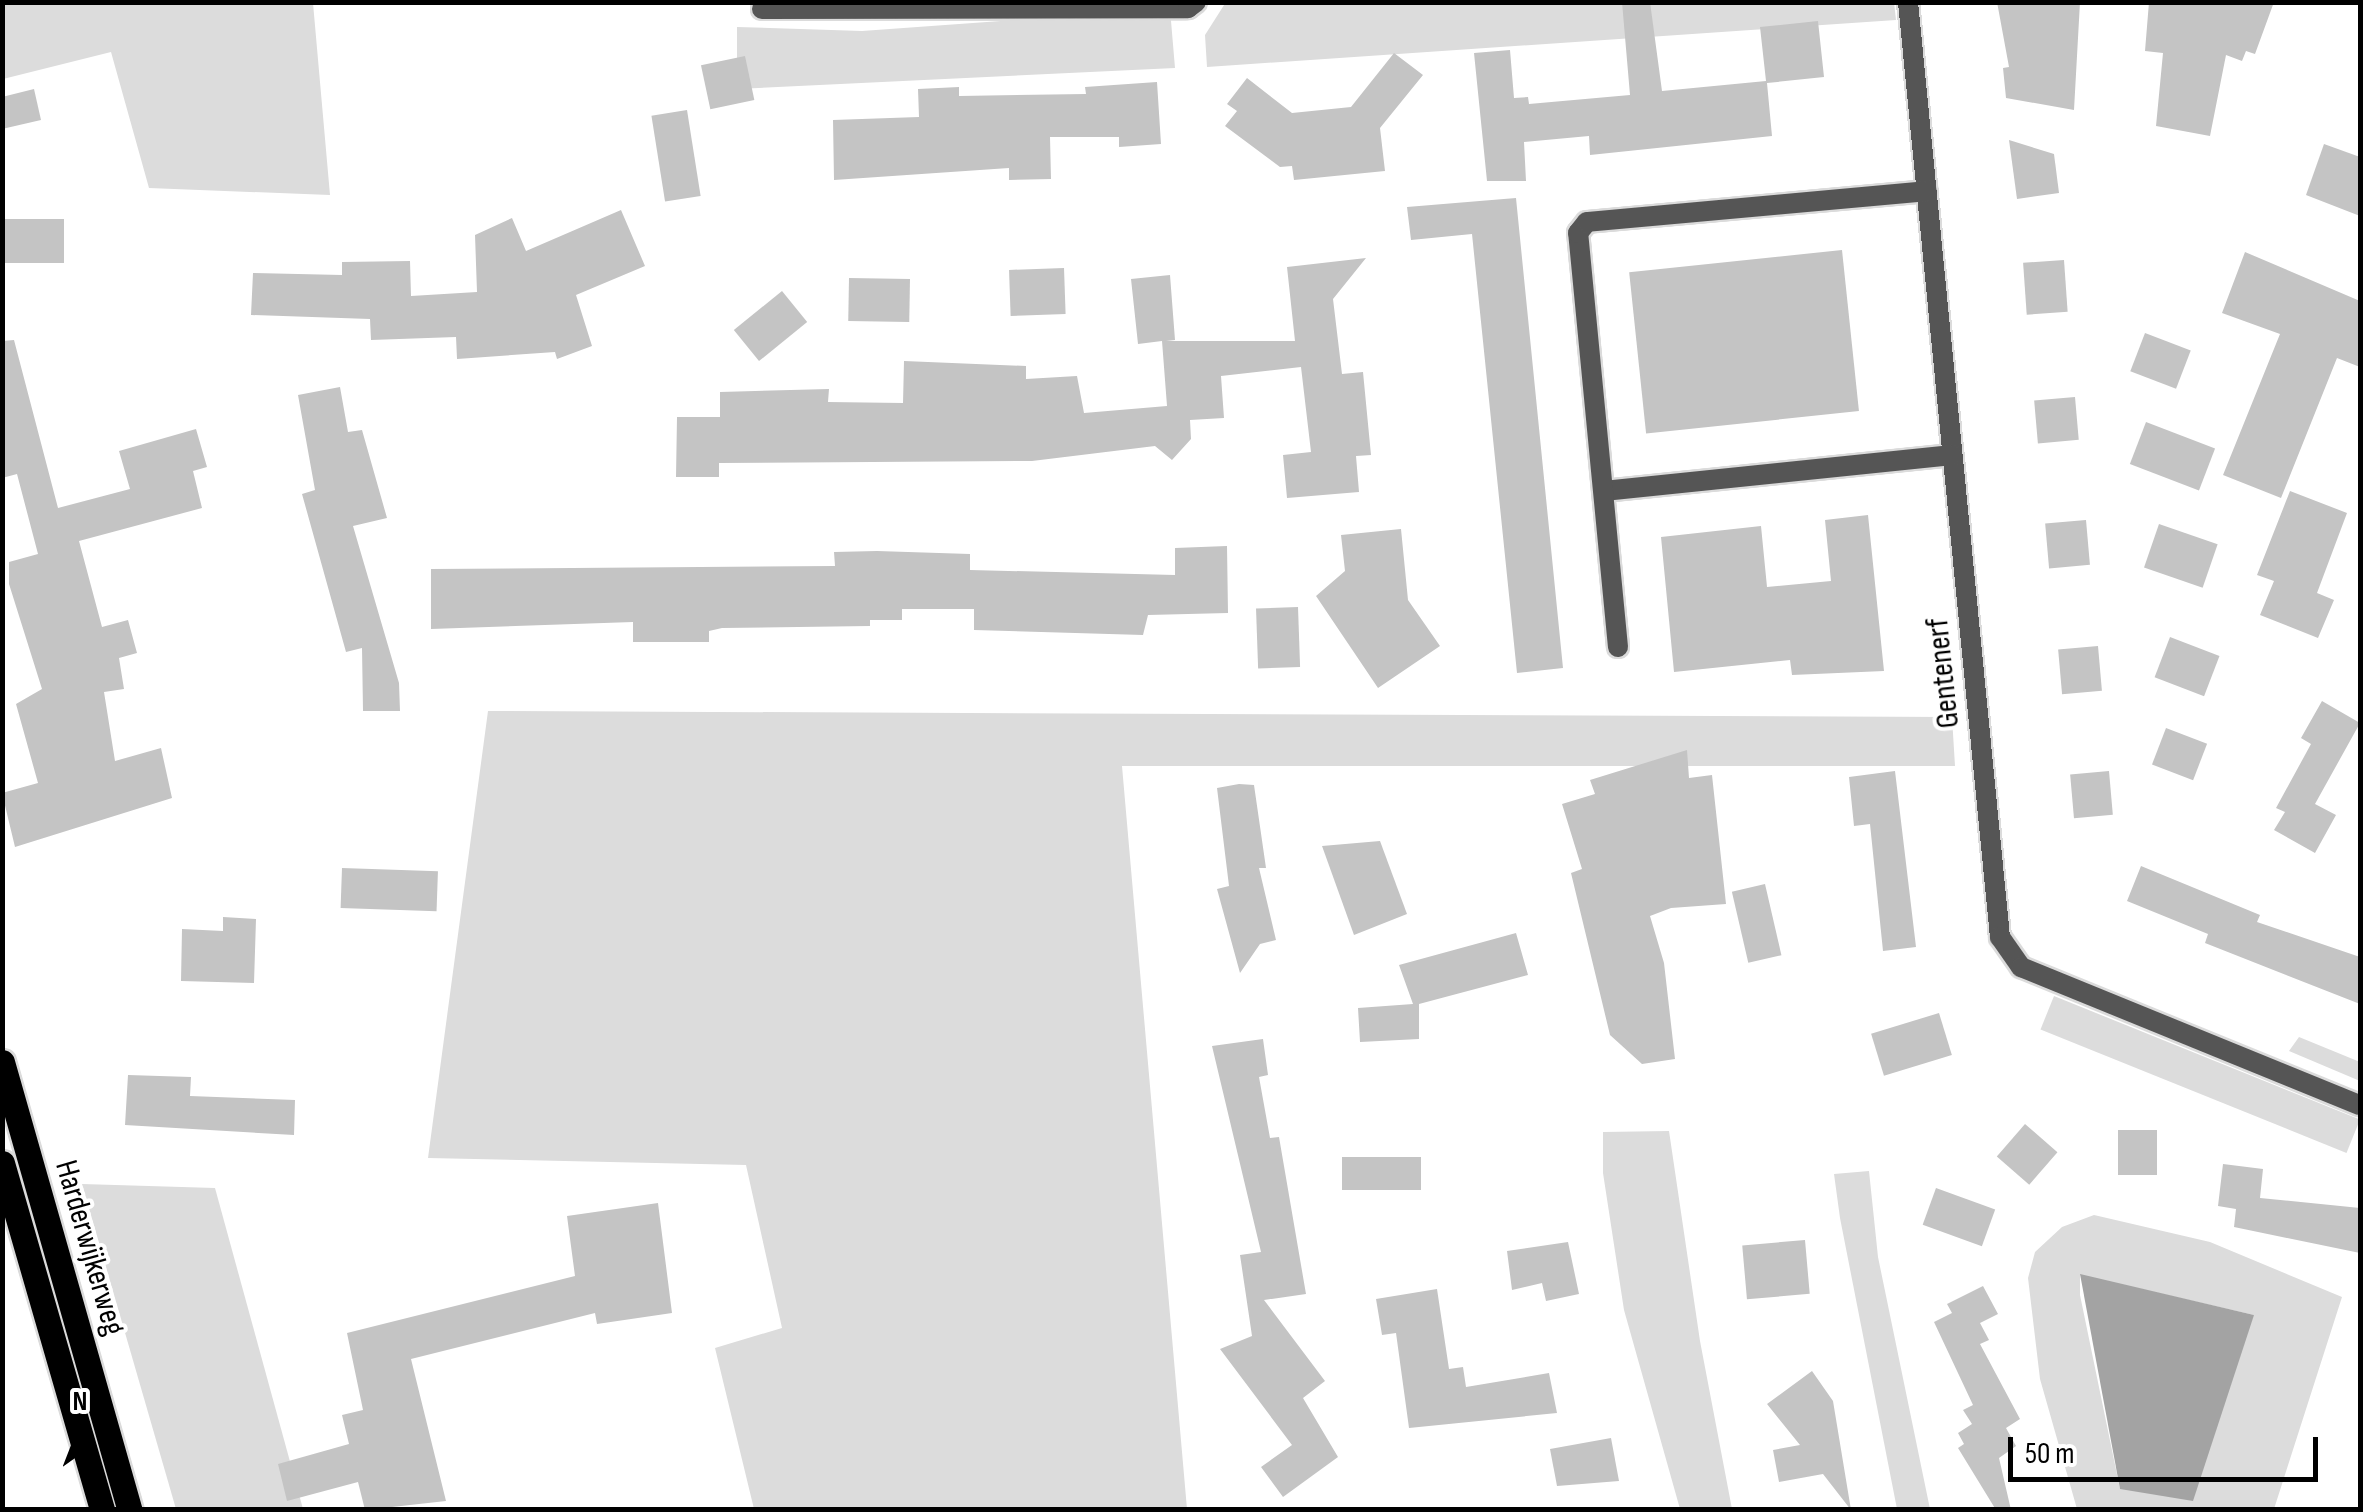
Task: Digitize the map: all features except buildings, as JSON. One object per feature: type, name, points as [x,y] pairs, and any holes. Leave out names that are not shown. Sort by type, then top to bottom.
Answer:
[{"type":"main road","name":"Harderwijkerweg","points":[[2,1062],[130,1510]]},
{"type":"main road","name":"Harderwijkerweg","points":[[2,1163],[102,1510]]},
{"type":"street","points":[[762,9],[1188,8],[1196,2]]},
{"type":"street","name":"Gentenerf","points":[[1908,2],[2000,937],[2021,967],[2360,1105]]},
{"type":"street","points":[[1618,647],[1578,233],[1586,222],[1927,191]]},
{"type":"street","points":[[1604,490],[1952,456]]},
{"type":"shaded area","points":[[3,2],[313,3],[330,195],[149,188],[111,52],[3,79]]},
{"type":"shaded area","points":[[1226,2],[1894,2],[1896,20],[1207,67],[1205,35]]},
{"type":"shaded area","points":[[1170,9],[1175,68],[737,89],[737,27],[862,31]]},
{"type":"shaded area","points":[[488,711],[1952,717],[1955,766],[1122,766],[1187,1509],[754,1509],[715,1348],[782,1328],[746,1165],[428,1158]]},
{"type":"shaded area","points":[[2054,996],[2360,1120],[2346,1153],[2041,1029]]},
{"type":"shaded area","points":[[2299,1037],[2360,1062],[2360,1081],[2289,1051]]},
{"type":"shaded area","points":[[1669,1131],[1700,1341],[1732,1509],[1680,1509],[1624,1310],[1603,1173],[1603,1132]]},
{"type":"shaded area","points":[[1869,1171],[1878,1257],[1930,1509],[1897,1509],[1840,1218],[1834,1174]]},
{"type":"shaded area","points":[[82,1184],[215,1188],[303,1509],[176,1509]]},
{"type":"shaded area","points":[[2094,1215],[2210,1242],[2342,1297],[2274,1509],[2077,1509],[2040,1379],[2028,1278],[2035,1252],[2062,1227]],"holes":[[[2080,1275],[2254,1315],[2120,1489],[2080,1295]]]},
{"type":"shaded area","points":[[2080,1274],[2254,1315],[2193,1501],[2120,1489]]}]
